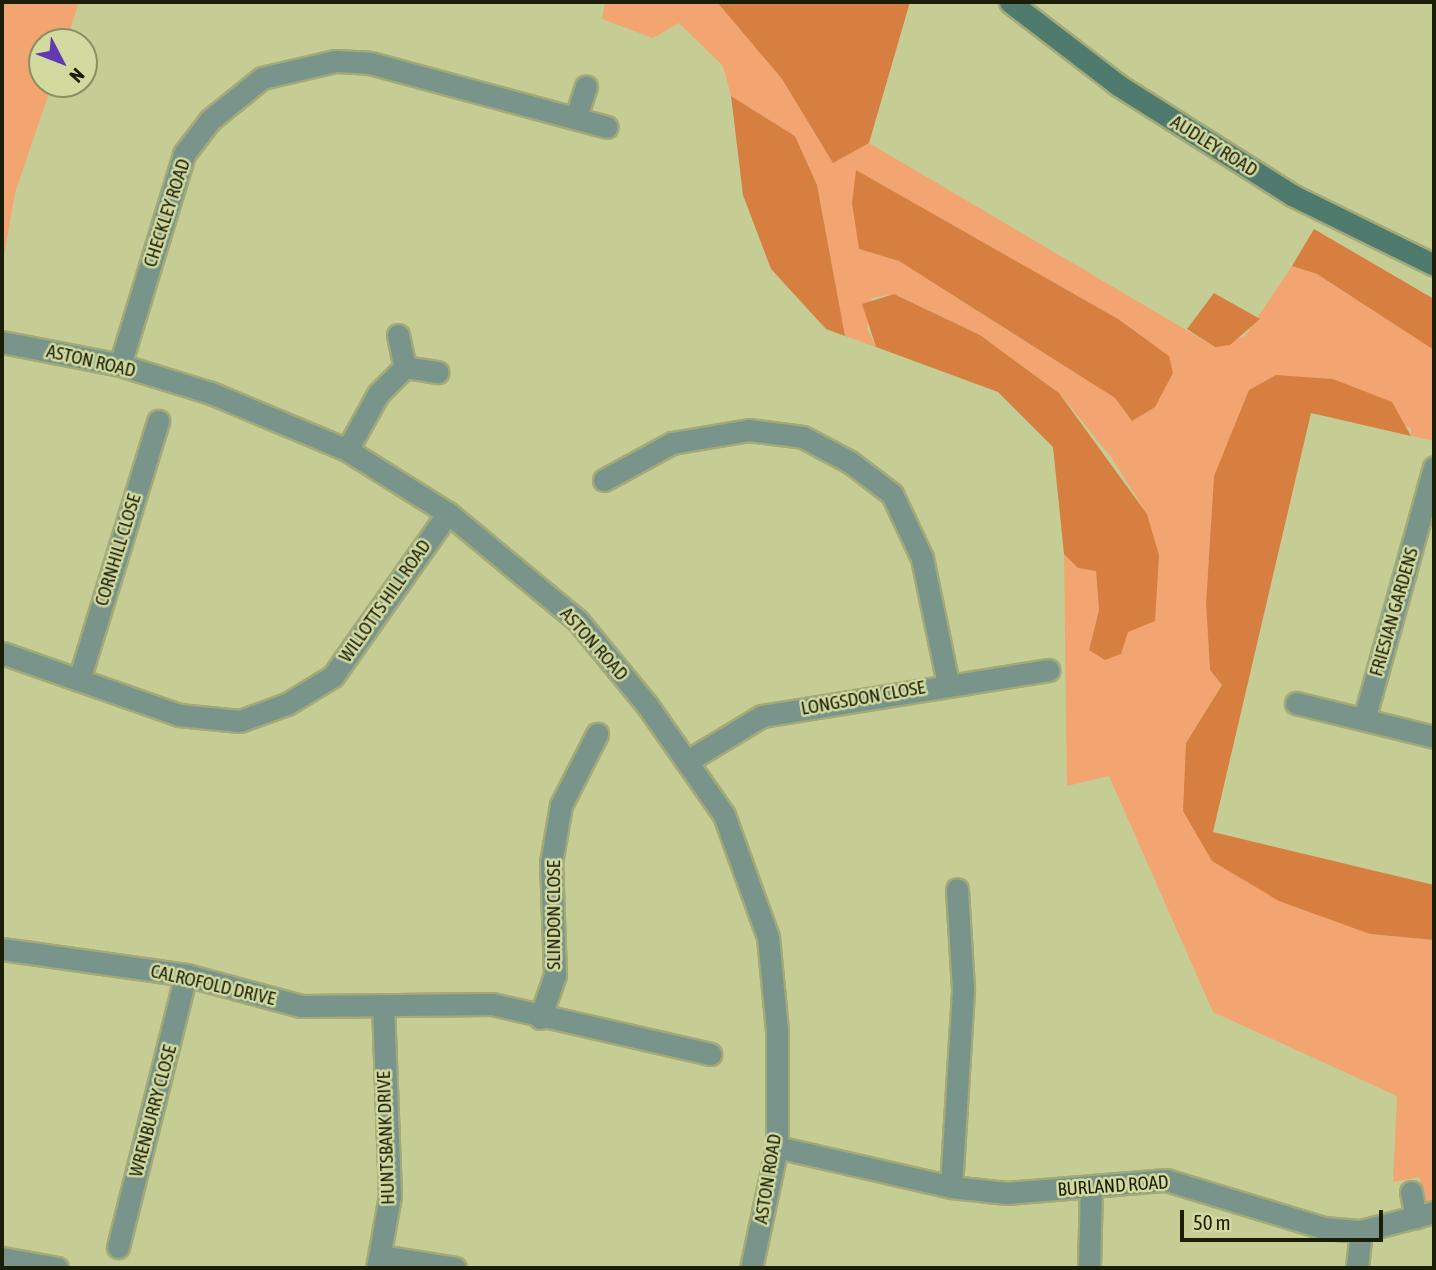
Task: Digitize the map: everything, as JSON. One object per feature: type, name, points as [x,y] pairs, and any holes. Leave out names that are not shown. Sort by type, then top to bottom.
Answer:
[{"type":"main road","name":"AUDLEY ROAD","points":[[1010,2],[1118,85],[1292,195],[1434,265]]},
{"type":"street","name":"CHECKLEY ROAD","points":[[120,365],[184,154],[210,120],[262,78],[335,61],[370,63],[479,97],[576,117],[607,127]]},
{"type":"street","points":[[576,117],[586,87]]},
{"type":"street","points":[[398,335],[405,367]]},
{"type":"street","name":"ASTON ROAD","points":[[2,342],[120,365],[211,393],[347,450],[448,513],[578,621],[689,760],[724,815],[768,937],[777,1031],[777,1147],[751,1268]]},
{"type":"street","points":[[405,367],[438,372]]},
{"type":"street","points":[[347,450],[378,394],[405,367]]},
{"type":"street","name":"CORNHILL CLOSE","points":[[79,680],[158,421]]},
{"type":"street","points":[[604,480],[672,443],[749,430],[803,437],[850,462],[891,494],[922,558],[948,682]]},
{"type":"street","name":"FRIESIAN GARDENS","points":[[1365,716],[1434,467]]},
{"type":"street","name":"WILLOTTS HILL ROAD","points":[[2,653],[179,715],[240,721],[287,704],[333,676],[448,513]]},
{"type":"street","name":"LONGSDON CLOSE","points":[[689,760],[762,716],[948,682],[1048,670]]},
{"type":"street","points":[[1296,703],[1365,716],[1434,737]]},
{"type":"street","name":"SLINDON CLOSE","points":[[540,1018],[555,975],[551,863],[561,805],[597,734]]},
{"type":"street","points":[[951,1187],[963,988],[957,889]]},
{"type":"street","name":"CALROFOLD DRIVE","points":[[2,949],[186,975],[301,1006],[383,1007]]},
{"type":"street","name":"WRENBURRY CLOSE","points":[[118,1247],[186,975]]},
{"type":"street","points":[[383,1007],[492,1004],[540,1018],[710,1054]]},
{"type":"street","name":"HUNTSBANK DRIVE","points":[[379,1262],[390,1196],[383,1007]]},
{"type":"street","name":"BURLAND ROAD","points":[[777,1147],[951,1187],[1007,1193],[1166,1180],[1324,1228],[1361,1231],[1425,1215]]},
{"type":"street","points":[[1090,1268],[1091,1188]]},
{"type":"street","points":[[1411,1192],[1425,1215]]},
{"type":"street","points":[[1357,1268],[1361,1231]]},
{"type":"street","points":[[2,1258],[57,1268]]},
{"type":"street","points":[[379,1262],[455,1268]]},
{"type":"shaded area","points":[[2,2],[79,2],[71,28],[28,28],[28,98],[47,98],[15,193],[2,268]]},
{"type":"shaded area","points":[[605,2],[717,2],[782,79],[833,162],[869,143],[1215,347],[1245,336],[1292,266],[1317,274],[1434,350],[1434,441],[1411,436],[1411,429],[1333,379],[1214,476],[1206,603],[1210,670],[1222,685],[1186,743],[1212,861],[1370,934],[1434,940],[1434,1212],[1424,1216],[1420,1177],[1393,1182],[1397,1096],[1213,1012],[1109,776],[1067,786],[1064,554],[1078,568],[1096,571],[1099,610],[1089,650],[1145,624],[1147,514],[1111,457],[1059,393],[980,335],[895,294],[872,298],[867,328],[876,347],[845,336],[817,185],[795,136],[731,96],[723,66],[679,23],[653,38],[602,19]],"holes":[[[857,171],[1114,317],[1132,421],[1115,398],[899,261],[860,249]]]},
{"type":"shaded area","points":[[717,2],[910,2],[869,143],[833,163],[782,79]]},
{"type":"shaded area","points":[[731,96],[795,136],[817,185],[845,336],[826,329],[771,269],[743,195]]},
{"type":"shaded area","points":[[856,170],[1118,319],[1169,356],[1173,373],[1155,407],[1132,421],[1115,398],[899,261],[859,249],[852,203]]},
{"type":"shaded area","points":[[1314,229],[1434,299],[1434,350],[1317,274],[1292,266]]},
{"type":"shaded area","points":[[1214,293],[1260,319],[1230,345],[1215,347],[1187,329]]},
{"type":"shaded area","points":[[894,294],[980,335],[1059,393],[1147,514],[1159,555],[1155,621],[1128,632],[1121,654],[1105,660],[1089,650],[1099,610],[1096,571],[1078,568],[1064,554],[1053,447],[998,392],[876,347],[862,304]]},
{"type":"shaded area","points":[[1276,375],[1333,379],[1392,402],[1411,436],[1311,413],[1213,832],[1434,885],[1434,940],[1370,934],[1279,901],[1212,861],[1183,811],[1186,743],[1222,685],[1210,670],[1206,603],[1214,476],[1249,390]]}]
